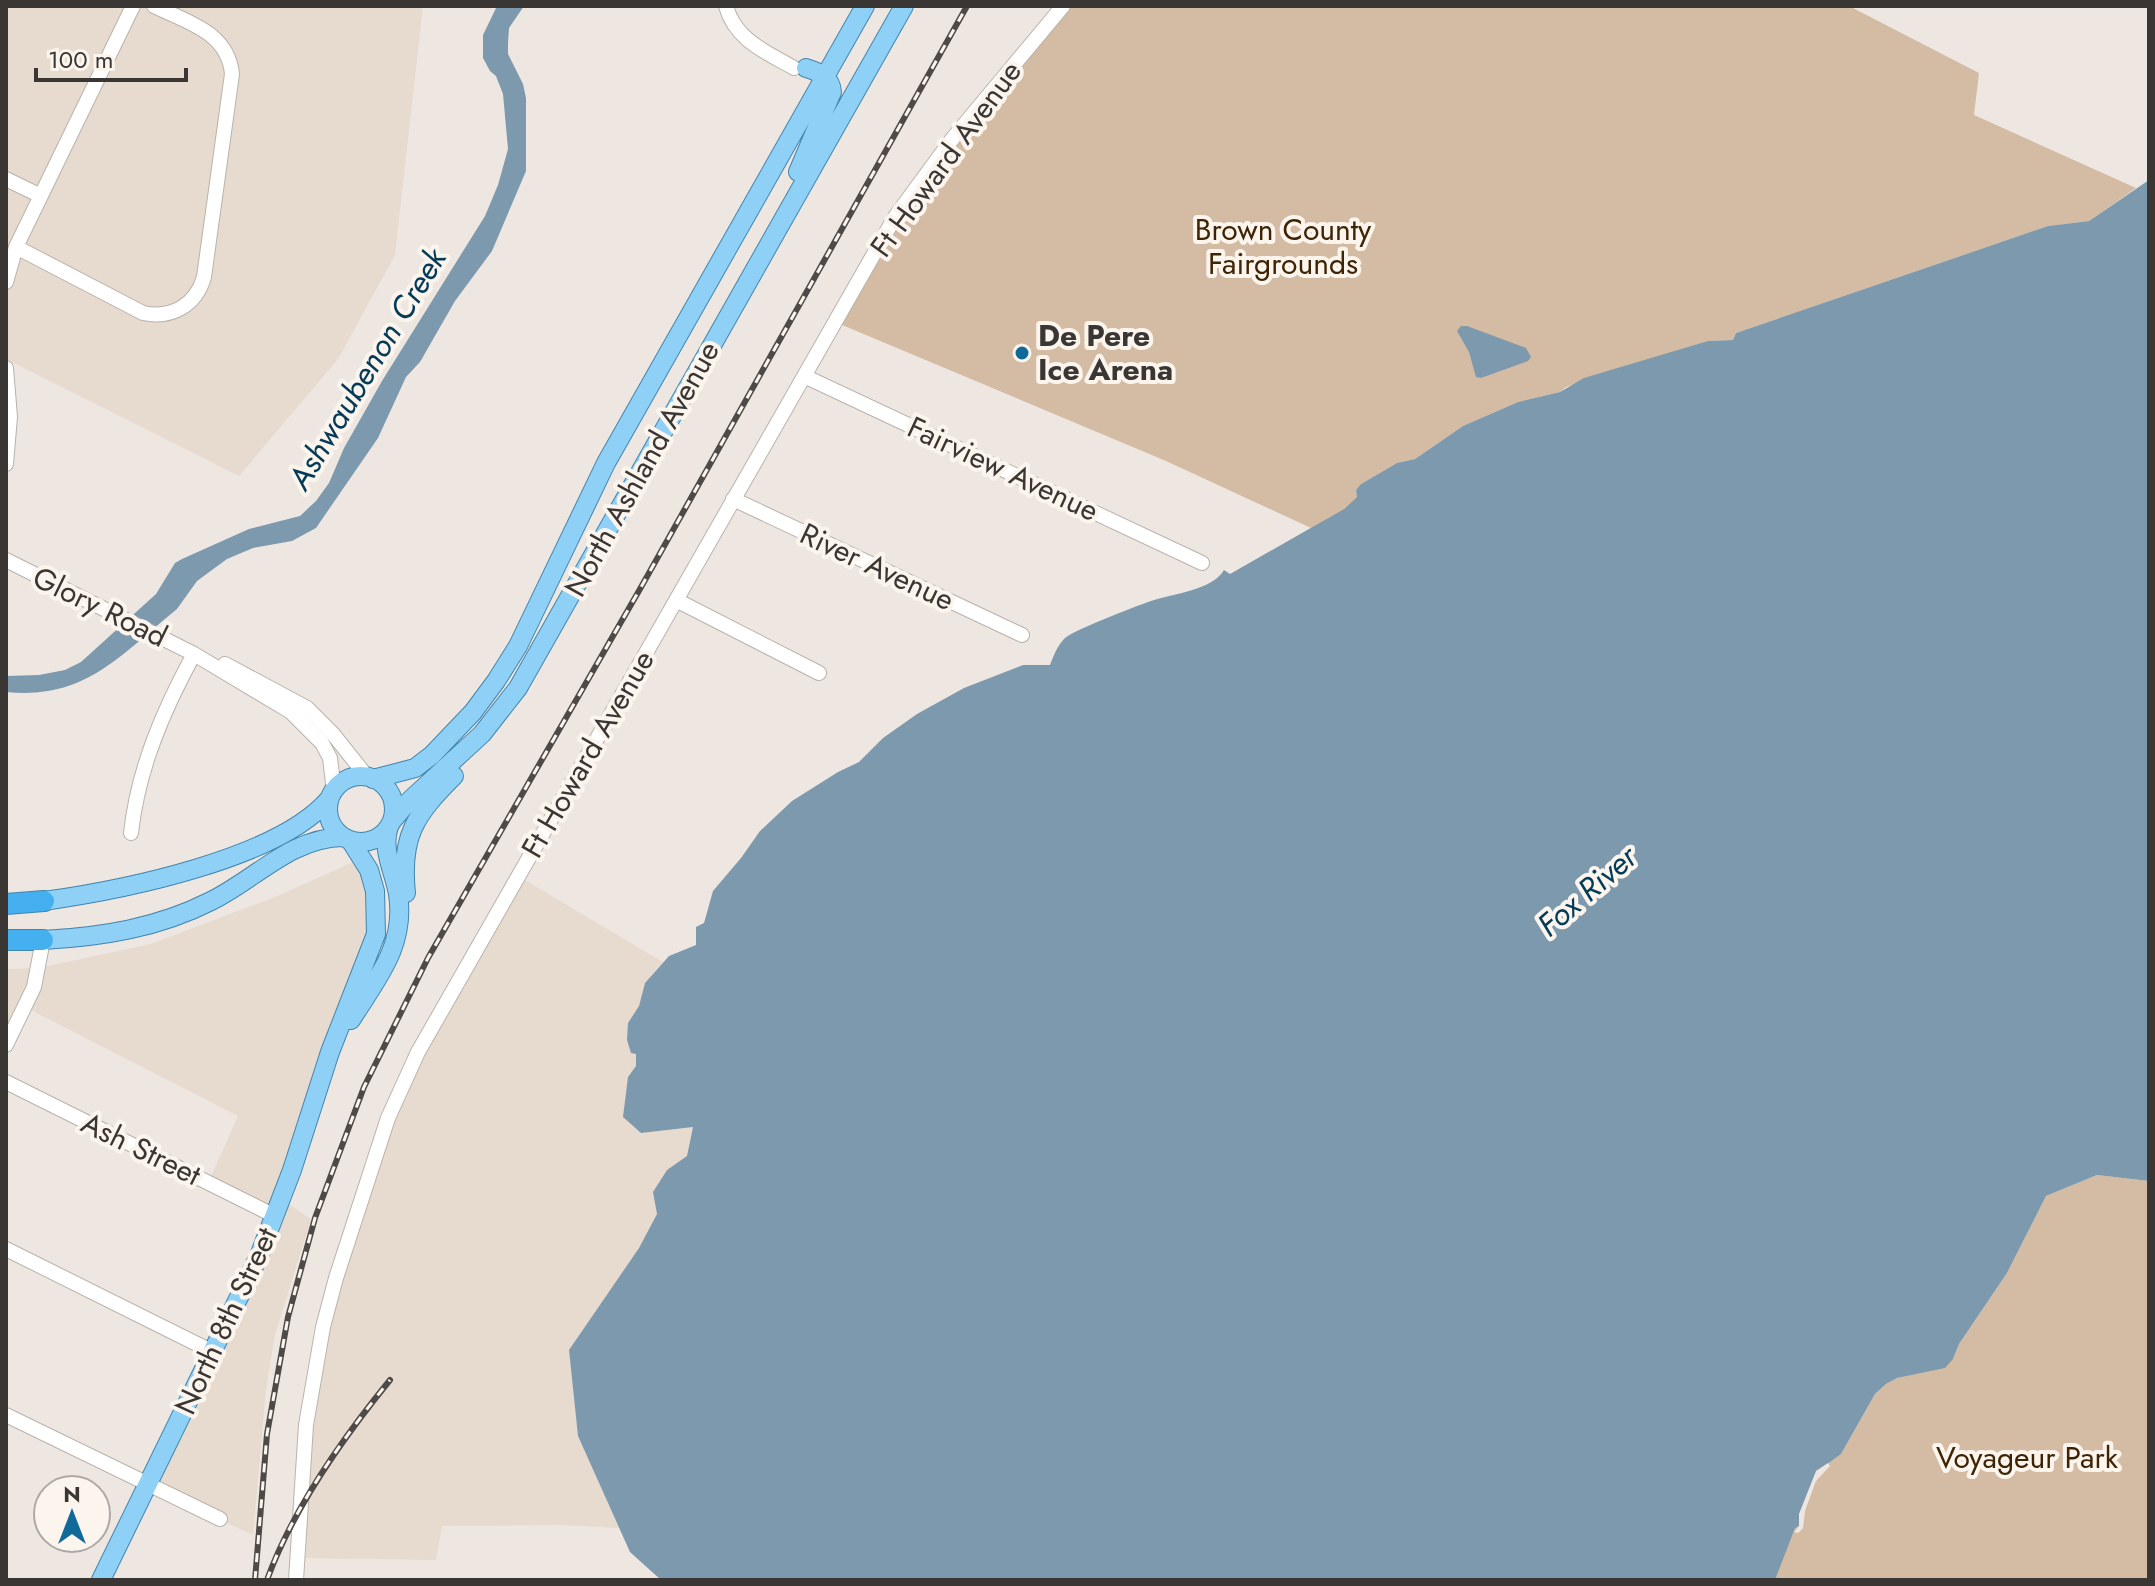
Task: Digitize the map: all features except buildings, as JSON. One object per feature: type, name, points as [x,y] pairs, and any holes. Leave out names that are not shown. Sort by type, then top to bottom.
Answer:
[{"type":"highway","points":[[6,904],[44,901]]},
{"type":"highway","points":[[6,940],[43,940]]},
{"type":"main road","points":[[800,68],[826,60],[856,6]]},
{"type":"main road","name":"North Ashland Avenue","points":[[370,778],[415,768],[432,755],[458,730],[496,681],[518,646],[606,463],[865,6]]},
{"type":"main road","name":"North Ashland Avenue","points":[[400,929],[405,921],[407,900],[404,853],[412,826],[478,749],[482,734],[530,668],[904,6]]},
{"type":"main road","points":[[826,144],[835,144],[913,6]]},
{"type":"main road","points":[[776,231],[790,189],[829,103],[832,85],[825,76],[800,68]]},
{"type":"main road","points":[[800,68],[806,109]]},
{"type":"main road","points":[[43,940],[113,934],[165,921],[213,901],[301,845],[319,838],[372,840],[482,734]]},
{"type":"main road","points":[[44,901],[140,885],[271,840],[316,815],[346,780],[355,777],[370,778],[389,791],[393,801],[390,824]]},
{"type":"main road","points":[[332,794],[328,809],[330,820],[347,839]]},
{"type":"main road","name":"North 8th Street","points":[[330,1052],[388,960],[400,929],[397,890],[386,848],[390,824]]},
{"type":"main road","name":"North 8th Street","points":[[101,1580],[213,1352],[275,1216],[330,1052],[376,934],[375,891],[369,870],[347,839]]},
{"type":"street","points":[[6,282],[16,247],[133,6]]},
{"type":"street","points":[[16,247],[143,313],[171,313],[196,296],[204,277],[231,64],[228,53],[215,37],[154,6]]},
{"type":"street","points":[[726,6],[733,24],[749,42],[800,68]]},
{"type":"street","name":"Ft Howard Avenue","points":[[296,1580],[312,1378],[336,1278],[388,1118],[418,1052],[895,217],[953,138],[1063,6]]},
{"type":"street","points":[[6,179],[41,196]]},
{"type":"street","points":[[6,368],[10,427],[6,464]]},
{"type":"street","name":"Fairview Avenue","points":[[804,376],[1202,563]]},
{"type":"street","name":"River Avenue","points":[[733,499],[1022,635]]},
{"type":"street","name":"Glory Road","points":[[6,560],[194,654],[291,712],[322,743],[330,758],[332,794]]},
{"type":"street","points":[[676,600],[819,673]]},
{"type":"street","points":[[131,833],[135,793],[161,719],[194,654]]},
{"type":"street","name":"Glory Road","points":[[194,654],[225,663],[307,708],[370,778]]},
{"type":"street","points":[[6,1045],[34,987],[43,940]]},
{"type":"street","name":"Ash Street","points":[[6,1082],[275,1216]]},
{"type":"street","points":[[6,1249],[213,1352]]},
{"type":"street","points":[[6,1415],[220,1519]]},
{"type":"shaded area","points":[[6,6],[423,6],[395,255],[338,359],[239,476],[6,359]]},
{"type":"shaded area","points":[[362,858],[376,934],[281,1199],[311,1219],[275,1335],[266,1389],[253,1535],[148,1486],[275,1216],[208,1183],[238,1116],[25,1007],[6,1045],[6,969],[38,968],[151,944],[280,895]]},
{"type":"shaded area","points":[[518,876],[663,962],[645,983],[639,1006],[628,1023],[636,1066],[628,1077],[641,1133],[693,1127],[687,1156],[667,1170],[657,1214],[639,1248],[569,1350],[578,1436],[619,1528],[442,1526],[436,1560],[297,1558],[312,1378],[388,1118]]},
{"type":"green space","name":"Brown County Fairgrounds","points":[[1063,6],[1849,6],[1979,73],[1974,115],[2136,188],[2089,221],[2048,226],[1736,333],[1733,340],[1708,341],[1566,387],[1560,392],[1518,402],[1463,426],[1415,459],[1397,463],[1361,484],[1356,490],[1357,497],[1344,509],[1311,528],[1166,461],[835,322],[895,217]]},
{"type":"green space","name":"Voyageur Park","points":[[2097,1175],[2149,1181],[2149,1580],[1775,1580],[1800,1510],[1818,1471],[1841,1454],[1875,1394],[1897,1378],[1927,1371],[1953,1359],[1959,1344],[2007,1273],[2046,1196]]},
{"type":"water","points":[[497,6],[524,6],[509,28],[508,54],[523,84],[526,98],[526,171],[492,251],[455,301],[420,362],[406,377],[378,438],[316,528],[292,541],[253,548],[227,559],[197,581],[177,609],[100,671],[58,689],[34,693],[6,692],[6,676],[39,675],[65,670],[81,662],[156,594],[175,563],[249,529],[300,516],[329,483],[344,448],[485,216],[498,185],[508,149],[503,94],[496,76],[483,58],[483,35]]},
{"type":"water","name":"Fox River","points":[[2149,180],[2149,1181],[2097,1175],[2046,1196],[2007,1273],[1959,1344],[1953,1359],[1945,1368],[1897,1378],[1886,1384],[1875,1394],[1841,1454],[1818,1471],[1799,1526],[1795,1528],[1775,1580],[661,1580],[630,1552],[578,1436],[569,1350],[639,1248],[657,1214],[653,1192],[667,1170],[687,1156],[693,1127],[641,1133],[623,1117],[628,1077],[636,1066],[636,1054],[631,1053],[627,1040],[628,1023],[639,1006],[645,983],[669,956],[696,945],[696,927],[704,923],[713,891],[760,831],[792,801],[859,762],[883,738],[917,714],[964,688],[1023,665],[1050,665],[1060,644],[1071,634],[1143,604],[1201,587],[1219,577],[1224,570],[1230,574],[1344,509],[1357,497],[1356,490],[1361,484],[1397,463],[1415,459],[1463,426],[1518,402],[1560,392],[1584,378],[1708,341],[1733,340],[1736,333],[2048,226],[2089,221]]},
{"type":"water","points":[[1461,326],[1526,348],[1531,357],[1528,361],[1481,378],[1476,377],[1469,352],[1457,331]]},
{"type":"pier","points":[[1828,1463],[1830,1466],[1816,1481],[1805,1511],[1803,1528],[1798,1533],[1794,1532],[1799,1526],[1799,1514],[1816,1471]]},
{"type":"railway","points":[[255,1580],[267,1434],[288,1317],[315,1218],[364,1087],[428,958],[640,589],[967,6]]},
{"type":"railway","points":[[267,1580],[290,1527],[320,1475],[390,1380]]},
{"type":"place","name":"De Pere Ice Arena","points":[[1022,353]]},
{"type":"water label","name":"Ashwaubenon Creek","points":[[367,369]]}]
